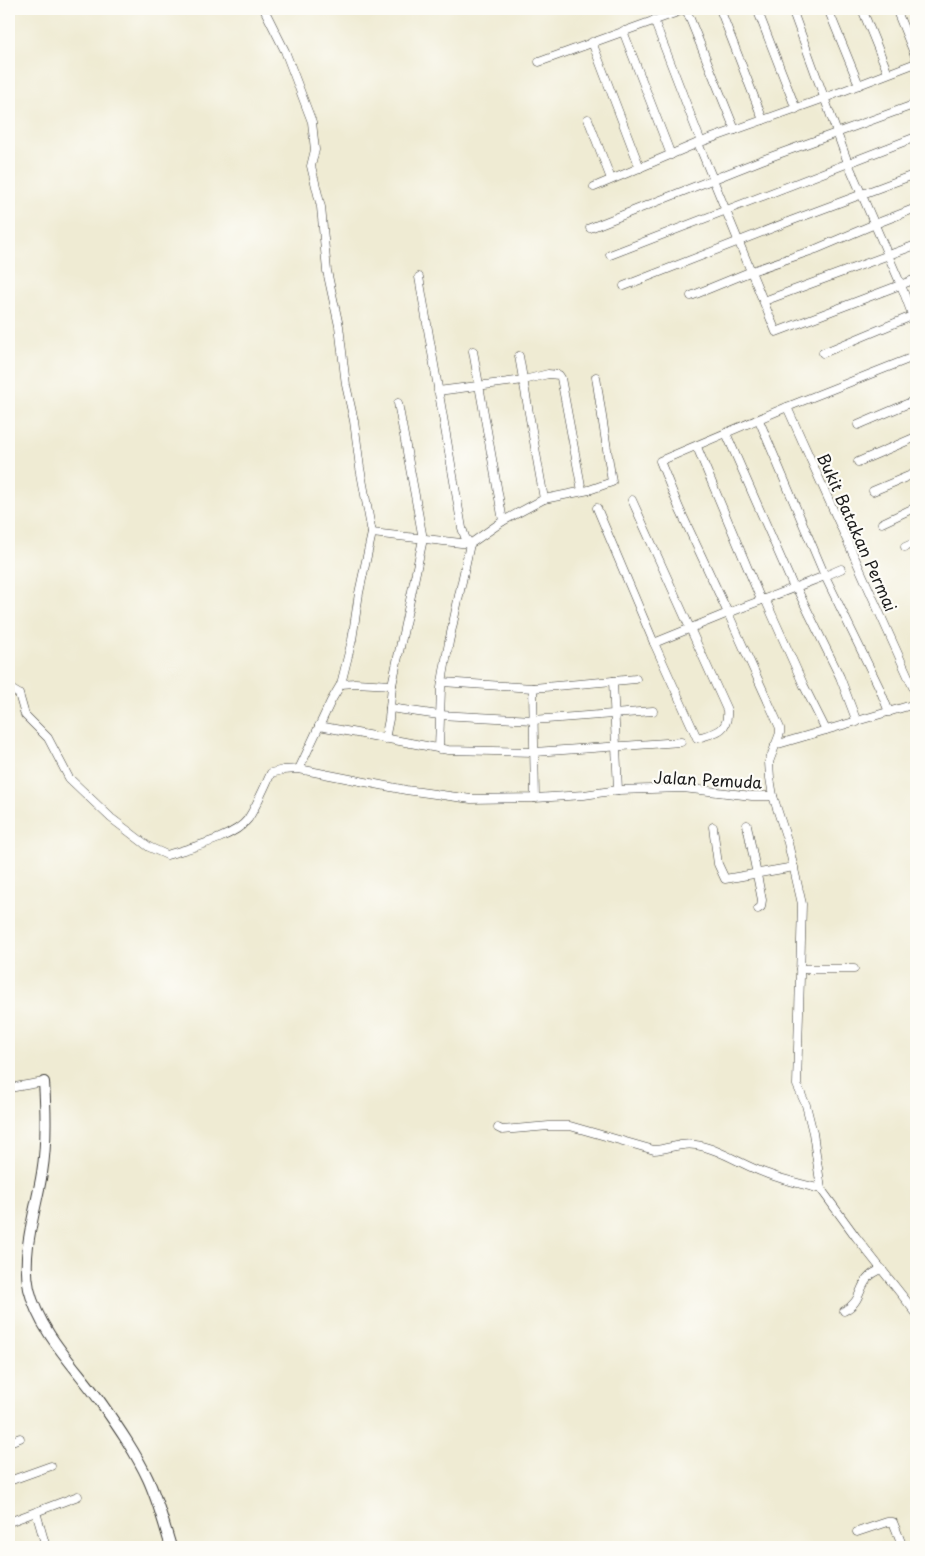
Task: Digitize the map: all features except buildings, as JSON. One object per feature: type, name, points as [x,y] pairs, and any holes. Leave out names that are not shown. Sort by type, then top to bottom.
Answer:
[{"type":"street","points":[[9,688],[19,694],[25,715],[48,738],[69,778],[111,818],[149,847],[167,855],[216,840],[240,826],[247,819],[271,774],[299,768],[341,684],[352,640],[359,593],[372,533],[360,468],[354,421],[346,385],[339,326],[327,271],[321,207],[311,166],[315,150],[312,122],[285,51],[264,9]]},
{"type":"street","points":[[538,62],[686,9],[735,130]]},
{"type":"street","points":[[720,9],[763,120]]},
{"type":"street","points":[[757,9],[796,109]]},
{"type":"street","points":[[792,9],[848,164],[888,254],[916,325]]},
{"type":"street","points":[[828,9],[859,85]]},
{"type":"street","points":[[862,9],[888,74]]},
{"type":"street","points":[[896,9],[916,58]]},
{"type":"street","points":[[654,20],[714,179],[776,332],[916,279]]},
{"type":"street","points":[[623,31],[671,155]]},
{"type":"street","points":[[592,42],[640,168]]},
{"type":"street","points":[[594,187],[700,143],[916,63]]},
{"type":"street","points":[[590,228],[837,132],[916,104]]},
{"type":"street","points":[[588,119],[611,179]]},
{"type":"street","points":[[610,255],[916,137]]},
{"type":"street","points":[[624,286],[916,174]]},
{"type":"street","points":[[691,296],[752,271],[816,249],[916,208]]},
{"type":"street","points":[[764,301],[916,245]]},
{"type":"street","points":[[419,277],[462,528],[470,544],[442,682],[439,749]]},
{"type":"street","points":[[822,353],[912,316]]},
{"type":"street","points":[[473,351],[503,521]]},
{"type":"street","points":[[519,356],[544,499]]},
{"type":"street","points":[[773,796],[769,762],[780,734],[780,728],[679,508],[660,461],[787,407],[916,356]]},
{"type":"street","points":[[438,391],[524,380],[554,374],[561,378],[582,491]]},
{"type":"street","points":[[372,533],[470,544],[503,521],[544,499],[612,482],[596,377]]},
{"type":"street","points":[[858,425],[916,400]]},
{"type":"street","points":[[386,739],[392,685],[423,538],[398,403]]},
{"type":"street","name":"Bukit Batakan Permai","points":[[787,407],[916,694]]},
{"type":"street","points":[[760,420],[825,576],[879,686],[889,712]]},
{"type":"street","points":[[726,433],[795,588],[840,678],[856,722]]},
{"type":"street","points":[[858,462],[916,437]]},
{"type":"street","points":[[697,446],[763,600],[826,730]]},
{"type":"street","points":[[874,491],[916,473]]},
{"type":"street","points":[[597,508],[654,643],[697,738],[722,730],[728,721],[727,710],[632,500]]},
{"type":"street","points":[[882,523],[916,507]]},
{"type":"street","points":[[905,547],[916,542]]},
{"type":"street","points":[[654,643],[841,570]]},
{"type":"street","points":[[442,682],[533,688],[636,678]]},
{"type":"street","points":[[613,681],[618,790]]},
{"type":"street","points":[[341,684],[392,685]]},
{"type":"street","points":[[533,688],[535,798]]},
{"type":"street","points":[[774,746],[915,704],[916,702]]},
{"type":"street","points":[[390,708],[440,715],[533,720],[653,711]]},
{"type":"street","points":[[319,726],[439,749],[534,752],[681,742]]},
{"type":"street","name":"Jalan Pemuda","points":[[299,768],[406,790],[462,797],[535,798],[584,795],[618,790],[683,788],[752,796],[773,796],[788,843],[802,904],[797,1085],[806,1105],[813,1133],[821,1189],[916,1313]]},
{"type":"street","points":[[747,825],[762,900],[761,908],[758,909]]},
{"type":"street","points":[[713,827],[718,864],[726,879],[794,867]]},
{"type":"street","points":[[800,969],[854,970]]},
{"type":"street","points":[[9,1088],[44,1082],[45,1128],[42,1171],[27,1258],[29,1290],[52,1338],[102,1404],[147,1478],[171,1547]]},
{"type":"street","points":[[498,1128],[502,1130],[570,1126],[654,1150],[661,1150],[681,1144],[695,1145],[710,1148],[765,1173],[821,1189]]},
{"type":"street","points":[[844,1311],[855,1303],[866,1278],[874,1272],[882,1270]]},
{"type":"street","points":[[9,1442],[20,1438]]},
{"type":"street","points":[[9,1481],[51,1466]]},
{"type":"street","points":[[9,1522],[78,1496]]},
{"type":"street","points":[[36,1512],[46,1547]]},
{"type":"street","points":[[857,1532],[887,1522],[893,1522],[903,1547]]}]
